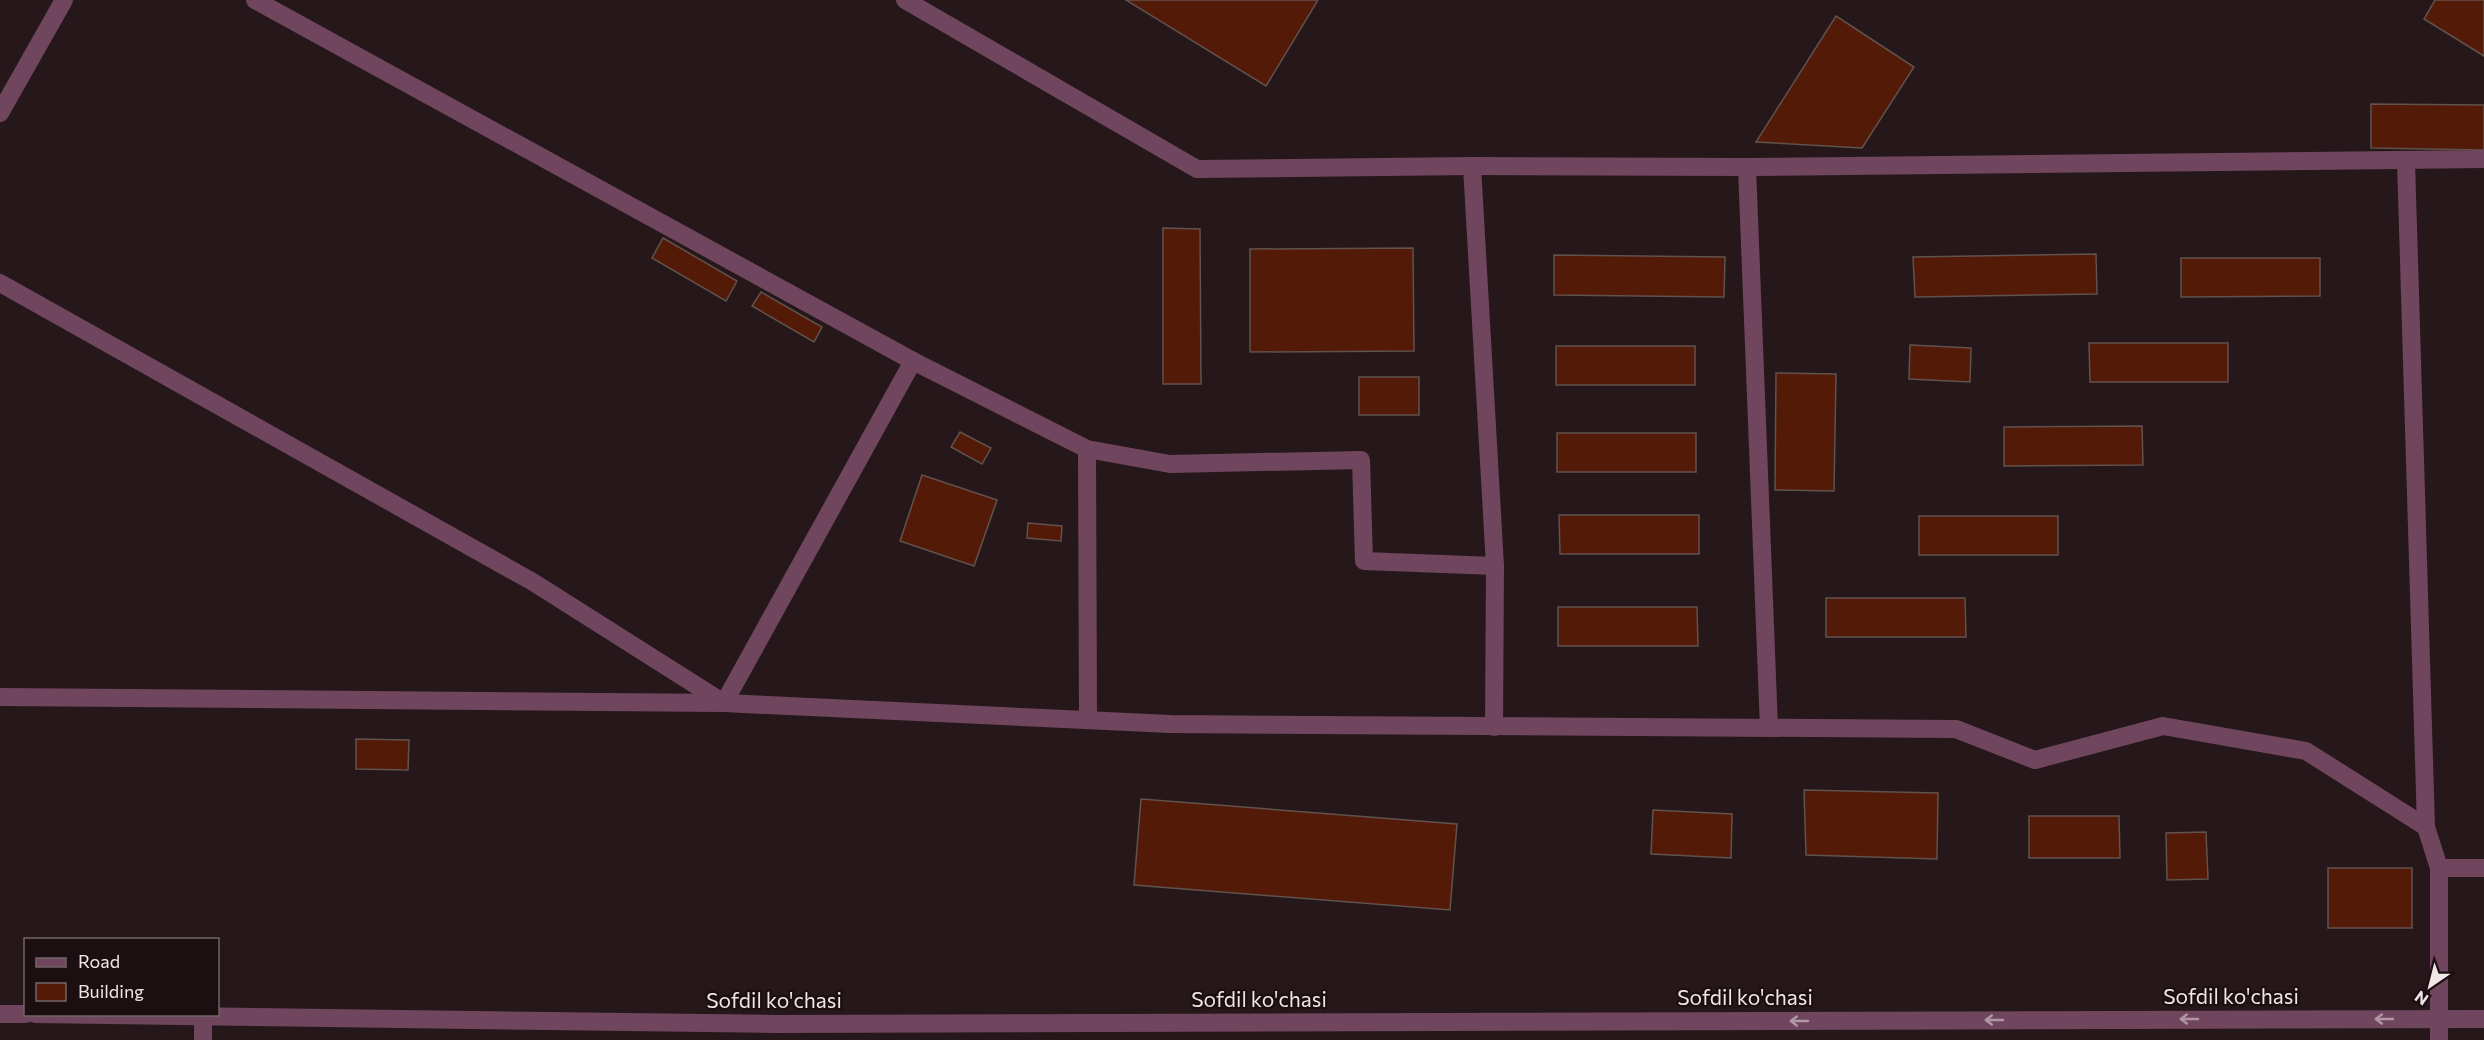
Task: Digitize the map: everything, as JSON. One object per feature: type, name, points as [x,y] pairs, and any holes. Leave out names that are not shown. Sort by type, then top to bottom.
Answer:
[{"type":"street","points":[[0,113],[64,0]]},
{"type":"street","points":[[255,0],[913,361],[1087,449],[1170,464],[1361,460],[1364,561],[1495,566]]},
{"type":"street","points":[[905,0],[1197,169],[1472,166],[1747,167],[2484,159]]},
{"type":"street","points":[[2406,161],[2426,827],[2439,868],[2439,1040]]},
{"type":"street","points":[[1472,166],[1495,566],[1494,726]]},
{"type":"street","points":[[1747,167],[1768,728]]},
{"type":"street","points":[[0,283],[533,582],[724,703]]},
{"type":"street","points":[[724,703],[913,361]]},
{"type":"street","points":[[1087,449],[1088,719]]},
{"type":"street","points":[[0,697],[724,703],[1170,724],[1956,729],[2035,760],[2163,726],[2306,751],[2426,827]]},
{"type":"street","points":[[2439,868],[2484,868]]},
{"type":"street","points":[[0,1014],[24,1014]]},
{"type":"street","name":"Sofdil ko'chasi","points":[[119,1016],[775,1032],[2484,1019]]},
{"type":"street","points":[[203,1018],[203,1040]]},
{"type":"building","points":[[1126,0],[1318,0],[1266,86]]},
{"type":"building","points":[[2435,0],[2484,0],[2484,56],[2424,19]]},
{"type":"building","points":[[1836,16],[1914,67],[1862,148],[1756,142]]},
{"type":"building","points":[[2371,104],[2484,105],[2484,150],[2371,148]]},
{"type":"building","points":[[1163,228],[1200,229],[1201,384],[1163,384]]},
{"type":"building","points":[[663,238],[737,281],[726,301],[652,258]]},
{"type":"building","points":[[1413,248],[1414,351],[1250,352],[1250,249]]},
{"type":"building","points":[[2096,254],[2097,294],[1915,297],[1913,257]]},
{"type":"building","points":[[1554,255],[1725,257],[1724,297],[1554,295]]},
{"type":"building","points":[[2181,258],[2320,258],[2320,296],[2181,297]]},
{"type":"building","points":[[761,292],[822,327],[814,342],[752,306]]},
{"type":"building","points":[[2089,343],[2228,343],[2228,382],[2090,382]]},
{"type":"building","points":[[1910,345],[1971,348],[1970,382],[1909,379]]},
{"type":"building","points":[[1556,346],[1695,346],[1695,385],[1556,385]]},
{"type":"building","points":[[1776,373],[1836,374],[1834,491],[1775,490]]},
{"type":"building","points":[[1359,377],[1419,377],[1419,415],[1359,415]]},
{"type":"building","points":[[2142,426],[2143,465],[2004,466],[2004,427]]},
{"type":"building","points":[[960,432],[991,448],[982,464],[951,447]]},
{"type":"building","points":[[1557,433],[1696,433],[1696,472],[1557,472]]},
{"type":"building","points":[[922,475],[997,500],[974,566],[900,541]]},
{"type":"building","points":[[1559,515],[1699,515],[1699,554],[1560,554]]},
{"type":"building","points":[[1919,516],[2058,516],[2058,555],[1919,555]]},
{"type":"building","points":[[1028,523],[1062,526],[1061,541],[1027,538]]},
{"type":"building","points":[[1826,598],[1965,598],[1966,637],[1826,637]]},
{"type":"building","points":[[1558,607],[1697,607],[1698,646],[1558,646]]},
{"type":"building","points":[[356,739],[409,740],[408,770],[356,769]]},
{"type":"building","points":[[1804,790],[1938,793],[1937,859],[1806,855]]},
{"type":"building","points":[[1141,799],[1457,824],[1450,910],[1134,885]]},
{"type":"building","points":[[1653,810],[1732,814],[1731,858],[1651,854]]},
{"type":"building","points":[[2029,816],[2119,816],[2120,858],[2029,858]]},
{"type":"building","points":[[2206,832],[2208,879],[2167,880],[2166,833]]},
{"type":"building","points":[[2328,868],[2412,868],[2412,928],[2328,928]]}]
